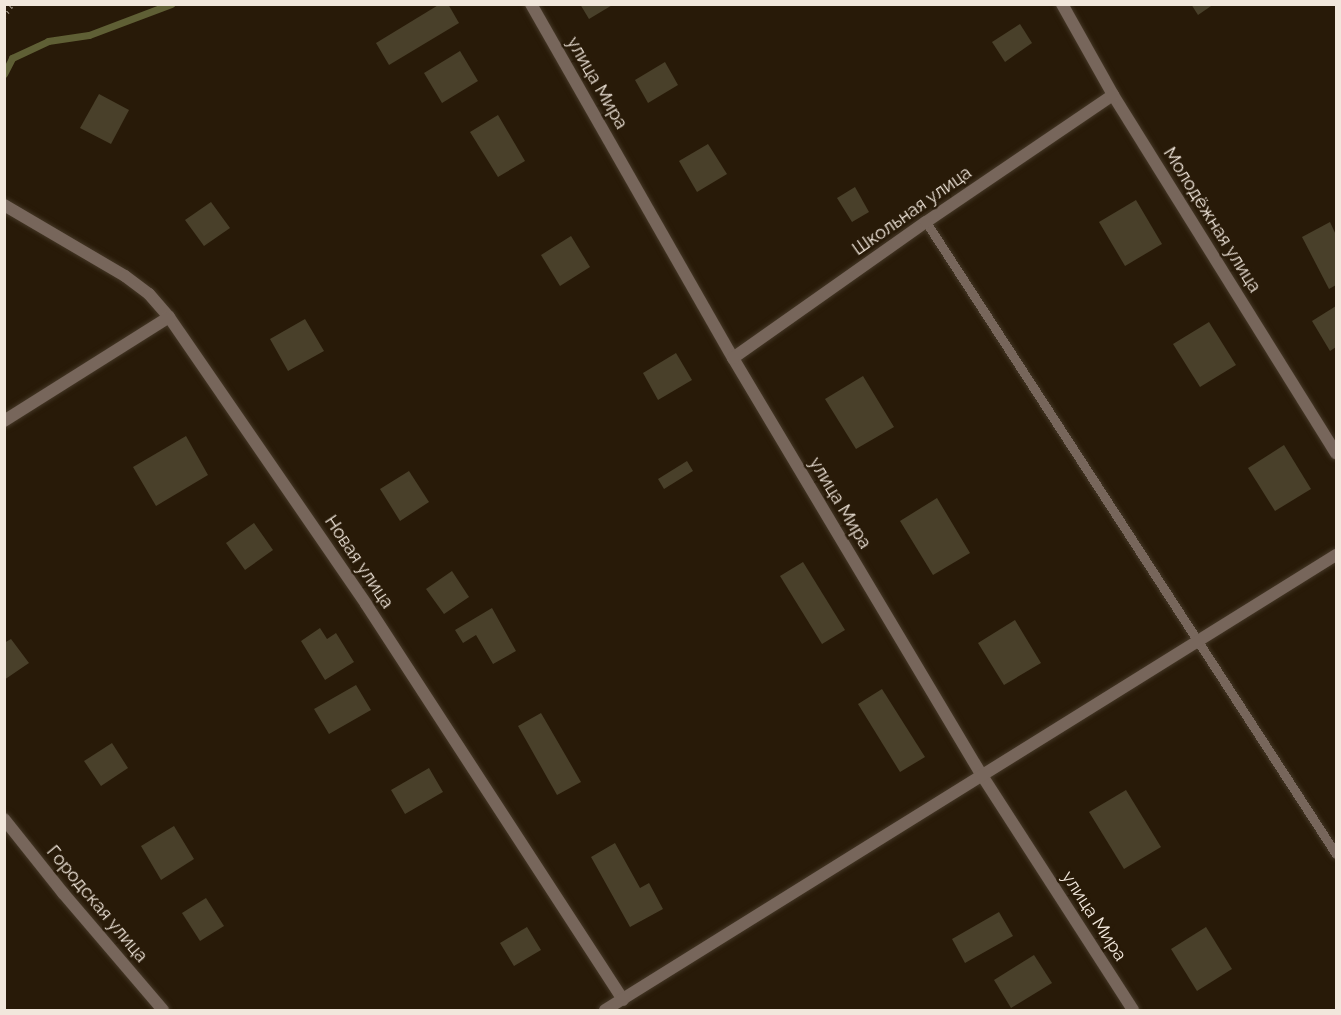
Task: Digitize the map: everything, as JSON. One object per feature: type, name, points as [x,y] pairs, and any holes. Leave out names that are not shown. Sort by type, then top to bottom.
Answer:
[{"type":"street","name":"улица Мира","points":[[531,4],[733,358],[983,777],[1133,1011]]},
{"type":"street","name":"Молодёжная улица","points":[[1062,4],[1113,95],[1336,453]]},
{"type":"street","name":"Школьная улица","points":[[733,358],[926,222],[1113,95]]},
{"type":"street","name":"Новая улица","points":[[4,205],[125,276],[149,294],[169,317],[366,604],[623,999]]},
{"type":"street","points":[[4,421],[169,317]]},
{"type":"street","points":[[605,1011],[1336,555]]},
{"type":"street","name":"Городская улица","points":[[4,819],[163,1011]]},
{"type":"lane","points":[[926,222],[1336,854]]},
{"type":"path","points":[[4,18],[13,4]]},
{"type":"building","points":[[440,4],[448,4],[459,23],[389,65],[376,43]]},
{"type":"building","points":[[580,4],[614,4],[589,19]]},
{"type":"building","points":[[1191,4],[1214,4],[1198,15]]},
{"type":"building","points":[[1020,24],[1032,43],[1005,62],[992,42]]},
{"type":"building","points":[[460,51],[478,81],[442,103],[424,73]]},
{"type":"building","points":[[665,62],[678,85],[648,103],[635,80]]},
{"type":"building","points":[[99,94],[129,110],[111,144],[80,128]]},
{"type":"building","points":[[498,115],[525,161],[498,177],[470,132]]},
{"type":"building","points":[[708,144],[727,174],[697,192],[679,161]]},
{"type":"building","points":[[855,187],[869,212],[852,222],[837,198]]},
{"type":"building","points":[[1136,200],[1162,244],[1125,266],[1099,222]]},
{"type":"building","points":[[211,202],[230,228],[204,246],[185,220]]},
{"type":"building","points":[[1330,222],[1336,235],[1336,285],[1329,289],[1302,237]]},
{"type":"building","points":[[571,236],[590,267],[560,286],[541,255]]},
{"type":"building","points":[[1336,306],[1336,347],[1330,351],[1312,321]]},
{"type":"building","points":[[305,319],[324,351],[288,371],[270,339]]},
{"type":"building","points":[[1209,322],[1236,365],[1200,387],[1173,344]]},
{"type":"building","points":[[676,353],[692,380],[658,400],[643,373]]},
{"type":"building","points":[[863,376],[894,427],[856,449],[825,399]]},
{"type":"building","points":[[186,436],[208,475],[156,506],[133,467]]},
{"type":"building","points":[[1284,445],[1311,489],[1275,511],[1248,468]]},
{"type":"building","points":[[687,461],[693,471],[664,489],[658,479]]},
{"type":"building","points":[[409,471],[429,502],[400,521],[380,489]]},
{"type":"building","points":[[937,498],[970,553],[933,575],[900,521]]},
{"type":"building","points":[[254,523],[273,550],[245,570],[226,543]]},
{"type":"building","points":[[803,562],[845,630],[822,644],[780,576]]},
{"type":"building","points":[[452,571],[469,597],[444,614],[426,589]]},
{"type":"building","points":[[492,608],[516,651],[493,664],[476,635],[463,643],[455,630]]},
{"type":"building","points":[[1015,620],[1041,663],[1004,685],[978,643]]},
{"type":"building","points":[[320,628],[327,639],[336,633],[354,662],[325,680],[301,641]]},
{"type":"building","points":[[11,639],[29,663],[4,680],[4,643]]},
{"type":"building","points":[[356,685],[371,710],[329,734],[314,709]]},
{"type":"building","points":[[882,689],[925,757],[900,772],[858,704]]},
{"type":"building","points":[[541,713],[581,782],[557,795],[518,726]]},
{"type":"building","points":[[112,743],[128,768],[101,786],[84,761]]},
{"type":"building","points":[[429,768],[443,792],[405,814],[391,790]]},
{"type":"building","points":[[1126,790],[1161,847],[1124,869],[1089,812]]},
{"type":"building","points":[[174,826],[194,859],[161,880],[141,846]]},
{"type":"building","points":[[615,843],[640,888],[649,883],[663,909],[630,927],[591,857]]},
{"type":"building","points":[[206,898],[224,926],[200,941],[182,913]]},
{"type":"building","points":[[999,912],[1013,936],[965,963],[952,939]]},
{"type":"building","points":[[527,927],[541,950],[514,966],[500,943]]},
{"type":"building","points":[[1206,927],[1232,969],[1197,991],[1171,949]]},
{"type":"building","points":[[1034,955],[1052,983],[1011,1008],[994,980]]},
{"type":"waterway","points":[[4,74],[12,58],[48,41],[89,35],[171,4]]}]
